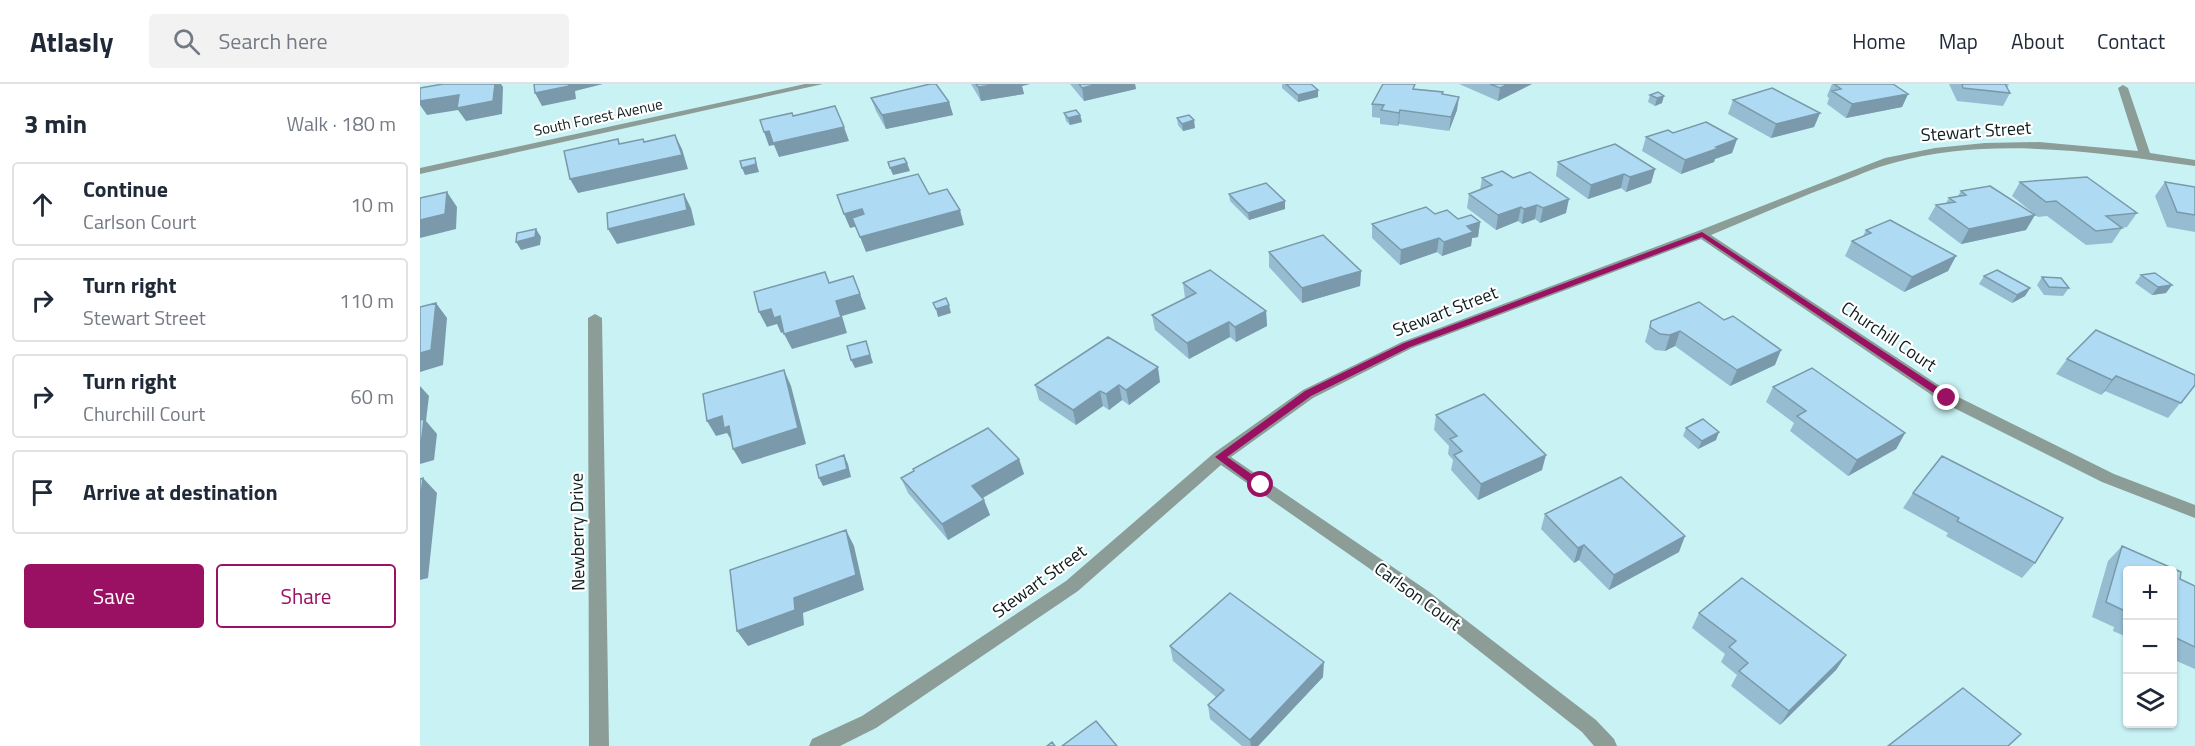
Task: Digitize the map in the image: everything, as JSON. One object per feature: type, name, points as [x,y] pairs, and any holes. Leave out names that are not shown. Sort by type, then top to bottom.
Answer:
[{"type":"street","name":"South Forest Avenue","points":[[420,171],[818,84]]},
{"type":"street","points":[[2123,88],[2145,154]]},
{"type":"street","name":"Stewart Street","points":[[819,746],[869,722],[1072,586],[1220,457],[1308,394],[1407,345],[1702,234],[1889,160],[1935,151],[1985,146],[2039,145],[2145,154],[2195,164]]},
{"type":"street","name":"Churchill Court","points":[[1702,234],[1947,398],[2108,478],[2195,512]]},
{"type":"street","name":"Newberry Drive","points":[[595,318],[599,746]]},
{"type":"street","name":"Carlson Court","points":[[1220,457],[1422,596],[1589,726],[1607,746]]},
{"type":"building","points":[[443,84],[495,84],[493,101],[457,108],[459,95],[420,101],[420,88]]},
{"type":"building","points":[[534,84],[569,84],[569,86],[535,93]]},
{"type":"building","points":[[936,84],[949,102],[882,115],[871,98]]},
{"type":"building","points":[[976,84],[1000,84],[978,87]]},
{"type":"building","points":[[1079,84],[1098,84],[1082,88]]},
{"type":"building","points":[[1286,84],[1311,84],[1318,90],[1298,95]]},
{"type":"building","points":[[1383,84],[1415,84],[1413,89],[1443,92],[1442,94],[1459,97],[1451,117],[1400,110],[1399,113],[1381,110],[1384,105],[1372,104]]},
{"type":"building","points":[[1490,84],[1508,84],[1500,88]]},
{"type":"building","points":[[1834,84],[1893,84],[1908,94],[1852,104],[1832,91],[1841,89]]},
{"type":"building","points":[[1962,84],[2005,84],[2010,93],[1963,88]]},
{"type":"building","points":[[1772,88],[1820,113],[1776,124],[1733,100]]},
{"type":"building","points":[[1658,92],[1664,96],[1657,98],[1650,95]]},
{"type":"building","points":[[835,106],[844,127],[773,143],[769,131],[764,132],[760,120],[792,113],[793,116]]},
{"type":"building","points":[[1076,110],[1080,115],[1068,118],[1064,113]]},
{"type":"building","points":[[1189,115],[1194,120],[1182,124],[1177,118]]},
{"type":"building","points":[[1706,122],[1737,139],[1685,160],[1646,137],[1668,130],[1673,133]]},
{"type":"building","points":[[675,135],[682,155],[570,179],[564,151],[618,139],[619,144],[643,139],[644,142]]},
{"type":"building","points":[[1615,144],[1655,169],[1630,177],[1624,174],[1591,185],[1558,162]]},
{"type":"building","points":[[755,158],[756,164],[742,168],[740,161]]},
{"type":"building","points":[[904,158],[907,163],[890,168],[888,162]]},
{"type":"building","points":[[1502,171],[1513,178],[1530,172],[1569,199],[1543,208],[1537,205],[1524,209],[1521,207],[1498,215],[1469,194],[1492,185],[1482,178]]},
{"type":"building","points":[[918,174],[929,194],[947,189],[960,210],[860,237],[852,218],[864,214],[862,209],[844,214],[837,195]]},
{"type":"building","points":[[2087,177],[2137,213],[2106,216],[2122,228],[2096,231],[2056,201],[2046,202],[2020,182]]},
{"type":"building","points":[[2165,182],[2195,187],[2195,215],[2177,212]]},
{"type":"building","points":[[1266,183],[1285,201],[1248,213],[1229,194]]},
{"type":"building","points":[[1990,186],[2035,215],[1969,229],[1936,205],[1955,202],[1949,198],[1966,195],[1961,191]]},
{"type":"building","points":[[447,192],[445,214],[420,220],[420,198]]},
{"type":"building","points":[[684,194],[687,210],[608,229],[607,213]]},
{"type":"building","points":[[1426,207],[1435,214],[1447,210],[1458,219],[1471,215],[1480,222],[1467,226],[1473,232],[1444,242],[1439,238],[1401,250],[1372,224]]},
{"type":"building","points":[[1890,220],[1956,256],[1912,277],[1852,241],[1871,233],[1866,230]]},
{"type":"building","points":[[536,229],[535,237],[516,242],[517,233]]},
{"type":"building","points":[[1323,235],[1361,271],[1302,288],[1269,252]]},
{"type":"building","points":[[1210,270],[1266,311],[1235,327],[1229,322],[1187,343],[1152,315],[1196,293],[1183,283]]},
{"type":"building","points":[[1997,270],[2030,288],[2017,295],[1984,276]]},
{"type":"building","points":[[825,272],[829,283],[853,276],[860,294],[836,301],[841,317],[784,334],[780,316],[774,318],[771,309],[759,312],[754,292]]},
{"type":"building","points":[[2155,273],[2172,285],[2158,287],[2141,275]]},
{"type":"building","points":[[2042,277],[2061,278],[2069,288],[2049,287]]},
{"type":"building","points":[[946,298],[949,305],[936,309],[933,303]]},
{"type":"building","points":[[1699,302],[1724,320],[1733,316],[1781,350],[1737,370],[1680,331],[1670,335],[1660,334],[1650,327],[1651,321]]},
{"type":"building","points":[[436,303],[431,350],[420,353],[420,307]]},
{"type":"building","points":[[2096,330],[2195,375],[2195,385],[2181,403],[2116,376],[2112,380],[2067,359]]},
{"type":"building","points":[[1108,337],[1158,367],[1126,390],[1119,385],[1106,394],[1100,391],[1073,410],[1035,385]]},
{"type":"building","points":[[866,341],[870,355],[851,360],[847,346]]},
{"type":"building","points":[[1812,368],[1905,433],[1857,460],[1797,416],[1806,411],[1773,387]]},
{"type":"building","points":[[784,370],[798,428],[733,449],[729,426],[724,428],[722,416],[707,421],[703,394]]},
{"type":"building","points":[[1484,394],[1546,455],[1481,484],[1454,455],[1462,451],[1450,439],[1457,436],[1436,415]]},
{"type":"building","points":[[424,419],[421,445],[420,445],[420,420]]},
{"type":"building","points":[[1703,419],[1719,432],[1702,441],[1686,428]]},
{"type":"building","points":[[988,428],[1019,459],[972,486],[984,500],[942,524],[901,478],[914,471],[913,469]]},
{"type":"building","points":[[844,455],[847,469],[819,478],[816,465]]},
{"type":"building","points":[[1942,456],[2063,518],[2035,563],[1957,521],[1959,518],[1913,493]]},
{"type":"building","points":[[1621,477],[1685,536],[1614,575],[1584,545],[1578,548],[1545,514]]},
{"type":"building","points":[[423,478],[420,503],[420,479]]},
{"type":"building","points":[[846,530],[856,575],[794,598],[795,610],[737,631],[730,570]]},
{"type":"building","points":[[2122,546],[2167,566],[2123,566],[2123,610],[2106,602]]},
{"type":"building","points":[[2177,570],[2181,572],[2180,579],[2195,586],[2195,647],[2177,638]]},
{"type":"building","points":[[1742,578],[1846,655],[1789,711],[1739,671],[1748,663],[1729,647],[1736,641],[1699,613]]},
{"type":"building","points":[[1230,593],[1324,662],[1250,740],[1208,705],[1224,690],[1170,646]]},
{"type":"building","points":[[1963,688],[2021,734],[2008,746],[1888,746]]},
{"type":"building","points":[[1096,721],[1117,746],[1062,746]]},
{"type":"route","points":[[1261,485],[1220,457],[1308,394],[1407,345],[1702,234],[1947,398]]}]
